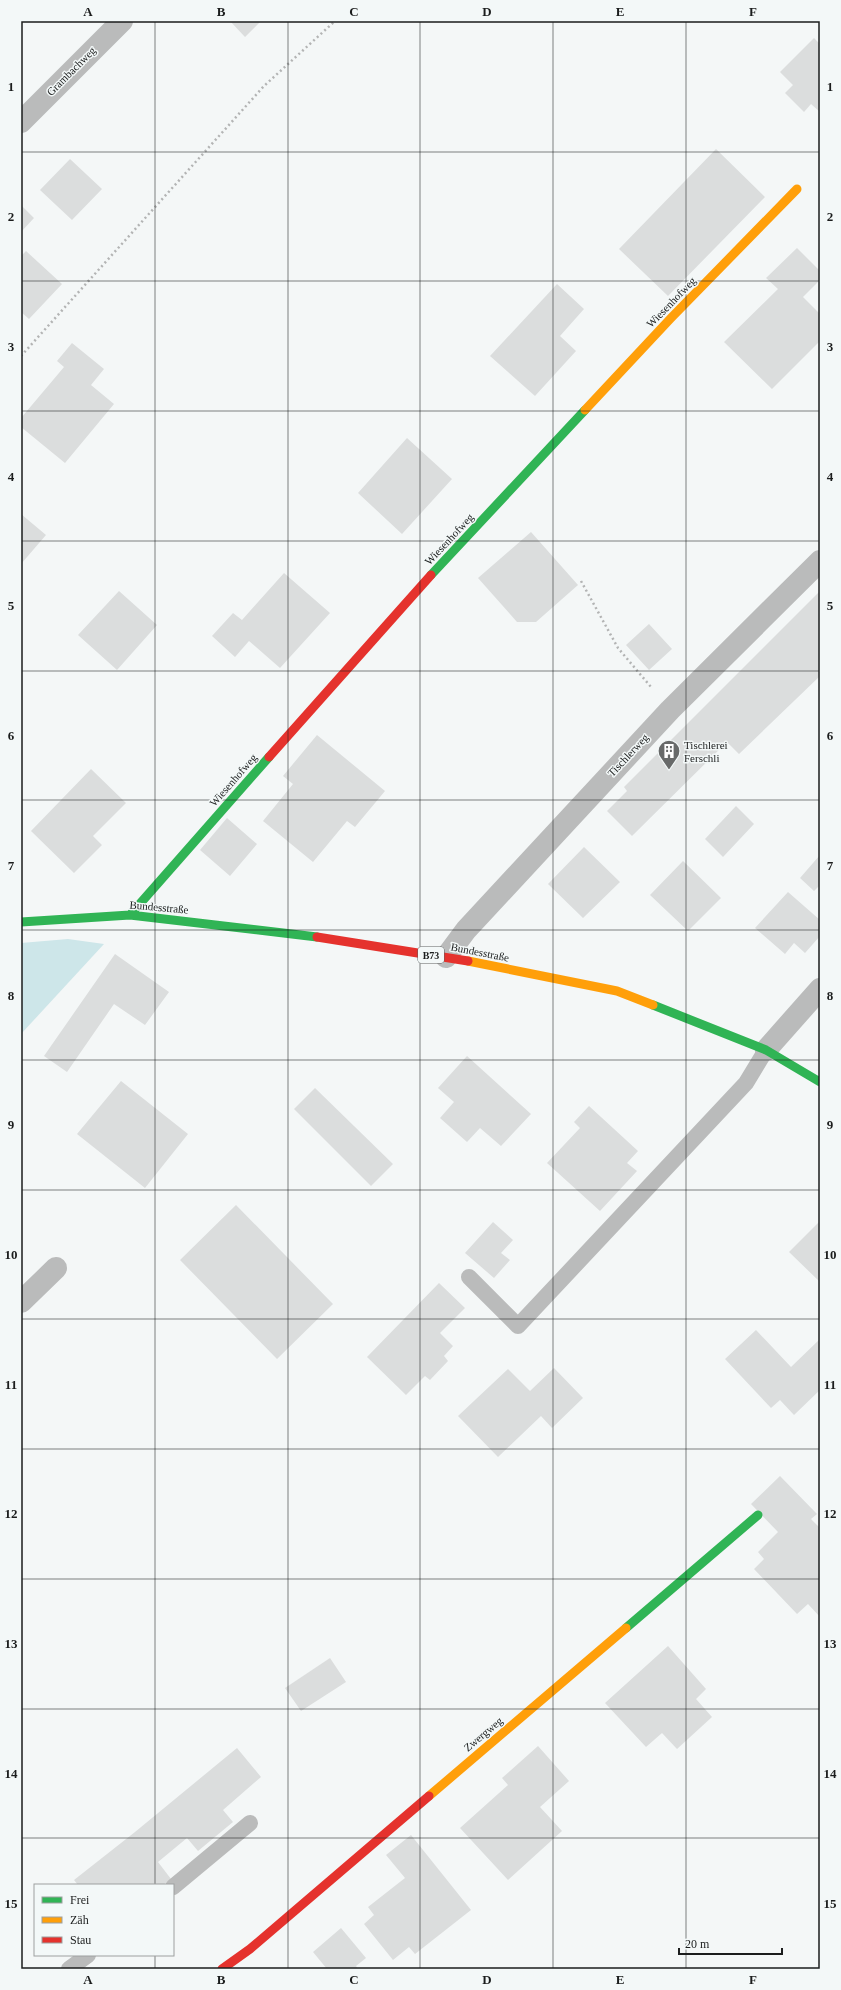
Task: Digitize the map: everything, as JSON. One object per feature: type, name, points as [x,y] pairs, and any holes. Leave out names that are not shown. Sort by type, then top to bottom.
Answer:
[{"type":"street","name":"Grambachweg","points":[[21,122],[122,21]]},
{"type":"street","name":"Wiesenhofweg","points":[[130,915],[392,617],[671,318],[797,189]]},
{"type":"street","name":"Tischlerweg","points":[[446,957],[466,930],[670,710],[820,561]]},
{"type":"street","name":"Bundesstraße","points":[[21,922],[130,915],[305,935],[446,957],[617,991],[766,1050],[820,1082]]},
{"type":"street","points":[[766,1050],[820,989]]},
{"type":"street","points":[[21,1302],[56,1268]]},
{"type":"street","name":"Zwergweg","points":[[222,1969],[250,1949],[758,1515]]},
{"type":"lane","points":[[469,1277],[518,1326],[746,1083],[766,1050]]},
{"type":"lane","points":[[174,1886],[250,1822]]},
{"type":"lane","points":[[69,1969],[87,1956]]},
{"type":"path","points":[[21,356],[264,86],[335,21]]},
{"type":"path","points":[[581,581],[618,648],[670,710]]},
{"type":"shaded area","points":[[68,939],[104,944],[21,1034],[21,943]]},
{"type":"building","points":[[230,21],[261,21],[245,37]]},
{"type":"building","points":[[814,38],[820,44],[820,112],[811,104],[804,112],[785,93],[793,85],[780,72]]},
{"type":"building","points":[[716,149],[765,197],[668,296],[619,249]]},
{"type":"building","points":[[70,159],[102,189],[72,220],[40,190]]},
{"type":"building","points":[[21,205],[34,218],[21,232]]},
{"type":"building","points":[[797,248],[820,271],[820,280],[803,297],[820,314],[820,341],[772,389],[724,342],[778,289],[766,278]]},
{"type":"building","points":[[26,251],[62,284],[29,319],[21,312],[21,256]]},
{"type":"building","points":[[557,284],[584,309],[560,336],[576,351],[535,396],[490,356]]},
{"type":"building","points":[[72,343],[104,369],[91,385],[114,404],[65,463],[21,427],[21,418],[64,367],[57,361]]},
{"type":"building","points":[[407,438],[452,479],[402,534],[358,493]]},
{"type":"building","points":[[21,514],[46,535],[21,564]]},
{"type":"building","points":[[531,532],[578,585],[536,622],[517,622],[478,578]]},
{"type":"building","points":[[284,573],[330,613],[280,668],[249,641],[235,657],[212,636],[233,613],[242,620]]},
{"type":"building","points":[[119,591],[157,625],[117,670],[78,635]]},
{"type":"building","points":[[820,591],[820,676],[739,754],[727,742],[632,836],[607,811],[627,791],[624,787]]},
{"type":"building","points":[[649,624],[672,649],[649,670],[626,645]]},
{"type":"building","points":[[317,735],[385,791],[355,827],[347,821],[313,862],[263,821],[293,784],[283,776]]},
{"type":"building","points":[[91,769],[126,803],[93,836],[102,845],[74,873],[31,831]]},
{"type":"building","points":[[736,806],[754,824],[723,857],[705,839]]},
{"type":"building","points":[[227,818],[257,844],[230,876],[200,850]]},
{"type":"building","points":[[584,847],[620,882],[583,918],[548,884]]},
{"type":"building","points":[[820,855],[820,885],[814,891],[800,878]]},
{"type":"building","points":[[683,861],[721,898],[688,931],[650,895]]},
{"type":"building","points":[[788,892],[820,920],[820,936],[805,953],[794,943],[785,954],[755,928]]},
{"type":"building","points":[[115,954],[169,992],[145,1025],[114,1004],[67,1072],[44,1056]]},
{"type":"building","points":[[467,1056],[531,1114],[501,1146],[480,1128],[467,1142],[440,1118],[454,1102],[438,1088]]},
{"type":"building","points":[[121,1081],[188,1134],[145,1188],[77,1134]]},
{"type":"building","points":[[315,1088],[393,1164],[371,1186],[294,1109]]},
{"type":"building","points":[[589,1106],[638,1151],[627,1163],[637,1171],[600,1211],[547,1163],[580,1128],[574,1122]]},
{"type":"building","points":[[236,1205],[333,1304],[277,1359],[180,1260]]},
{"type":"building","points":[[820,1221],[820,1282],[789,1252]]},
{"type":"building","points":[[493,1222],[513,1240],[501,1253],[510,1260],[494,1278],[465,1253]]},
{"type":"building","points":[[439,1283],[465,1308],[440,1333],[453,1346],[444,1356],[448,1361],[430,1380],[425,1376],[406,1395],[367,1357]]},
{"type":"building","points":[[756,1330],[791,1367],[820,1339],[820,1390],[794,1415],[780,1400],[771,1408],[725,1359]]},
{"type":"building","points":[[554,1368],[583,1398],[552,1428],[541,1416],[498,1457],[458,1416],[508,1369],[530,1391]]},
{"type":"building","points":[[780,1476],[817,1514],[811,1519],[820,1528],[820,1617],[808,1604],[797,1614],[754,1569],[764,1559],[758,1552],[778,1532],[751,1504]]},
{"type":"building","points":[[668,1646],[706,1689],[696,1699],[712,1717],[677,1749],[662,1733],[646,1747],[605,1703]]},
{"type":"building","points":[[330,1658],[346,1682],[301,1711],[285,1688]]},
{"type":"building","points":[[538,1746],[569,1781],[540,1807],[562,1831],[508,1880],[460,1828],[508,1785],[502,1778]]},
{"type":"building","points":[[237,1748],[261,1777],[223,1810],[233,1822],[198,1851],[187,1838],[158,1862],[171,1879],[164,1884],[77,1884],[74,1880]]},
{"type":"building","points":[[411,1835],[471,1910],[415,1954],[409,1947],[393,1960],[364,1924],[374,1915],[368,1907],[405,1878],[386,1855]]},
{"type":"building","points":[[341,1928],[366,1958],[356,1966],[358,1969],[327,1969],[313,1952]]},
{"type":"traffic: fast","points":[[431,575],[585,410]]},
{"type":"traffic: fast","points":[[130,915],[269,757]]},
{"type":"traffic: fast","points":[[21,922],[130,915],[317,937]]},
{"type":"traffic: fast","points":[[653,1005],[766,1050],[820,1082]]},
{"type":"traffic: fast","points":[[626,1628],[758,1515]]},
{"type":"traffic: slow","points":[[585,410],[671,318],[797,189]]},
{"type":"traffic: slow","points":[[468,961],[617,991],[653,1005]]},
{"type":"traffic: slow","points":[[429,1796],[626,1628]]},
{"type":"traffic: jam","points":[[269,757],[431,575]]},
{"type":"traffic: jam","points":[[317,937],[468,961]]},
{"type":"traffic: jam","points":[[222,1969],[250,1949],[429,1796]]},
{"type":"place","name":"Tischlerei Ferschli","points":[[669,770]]}]
